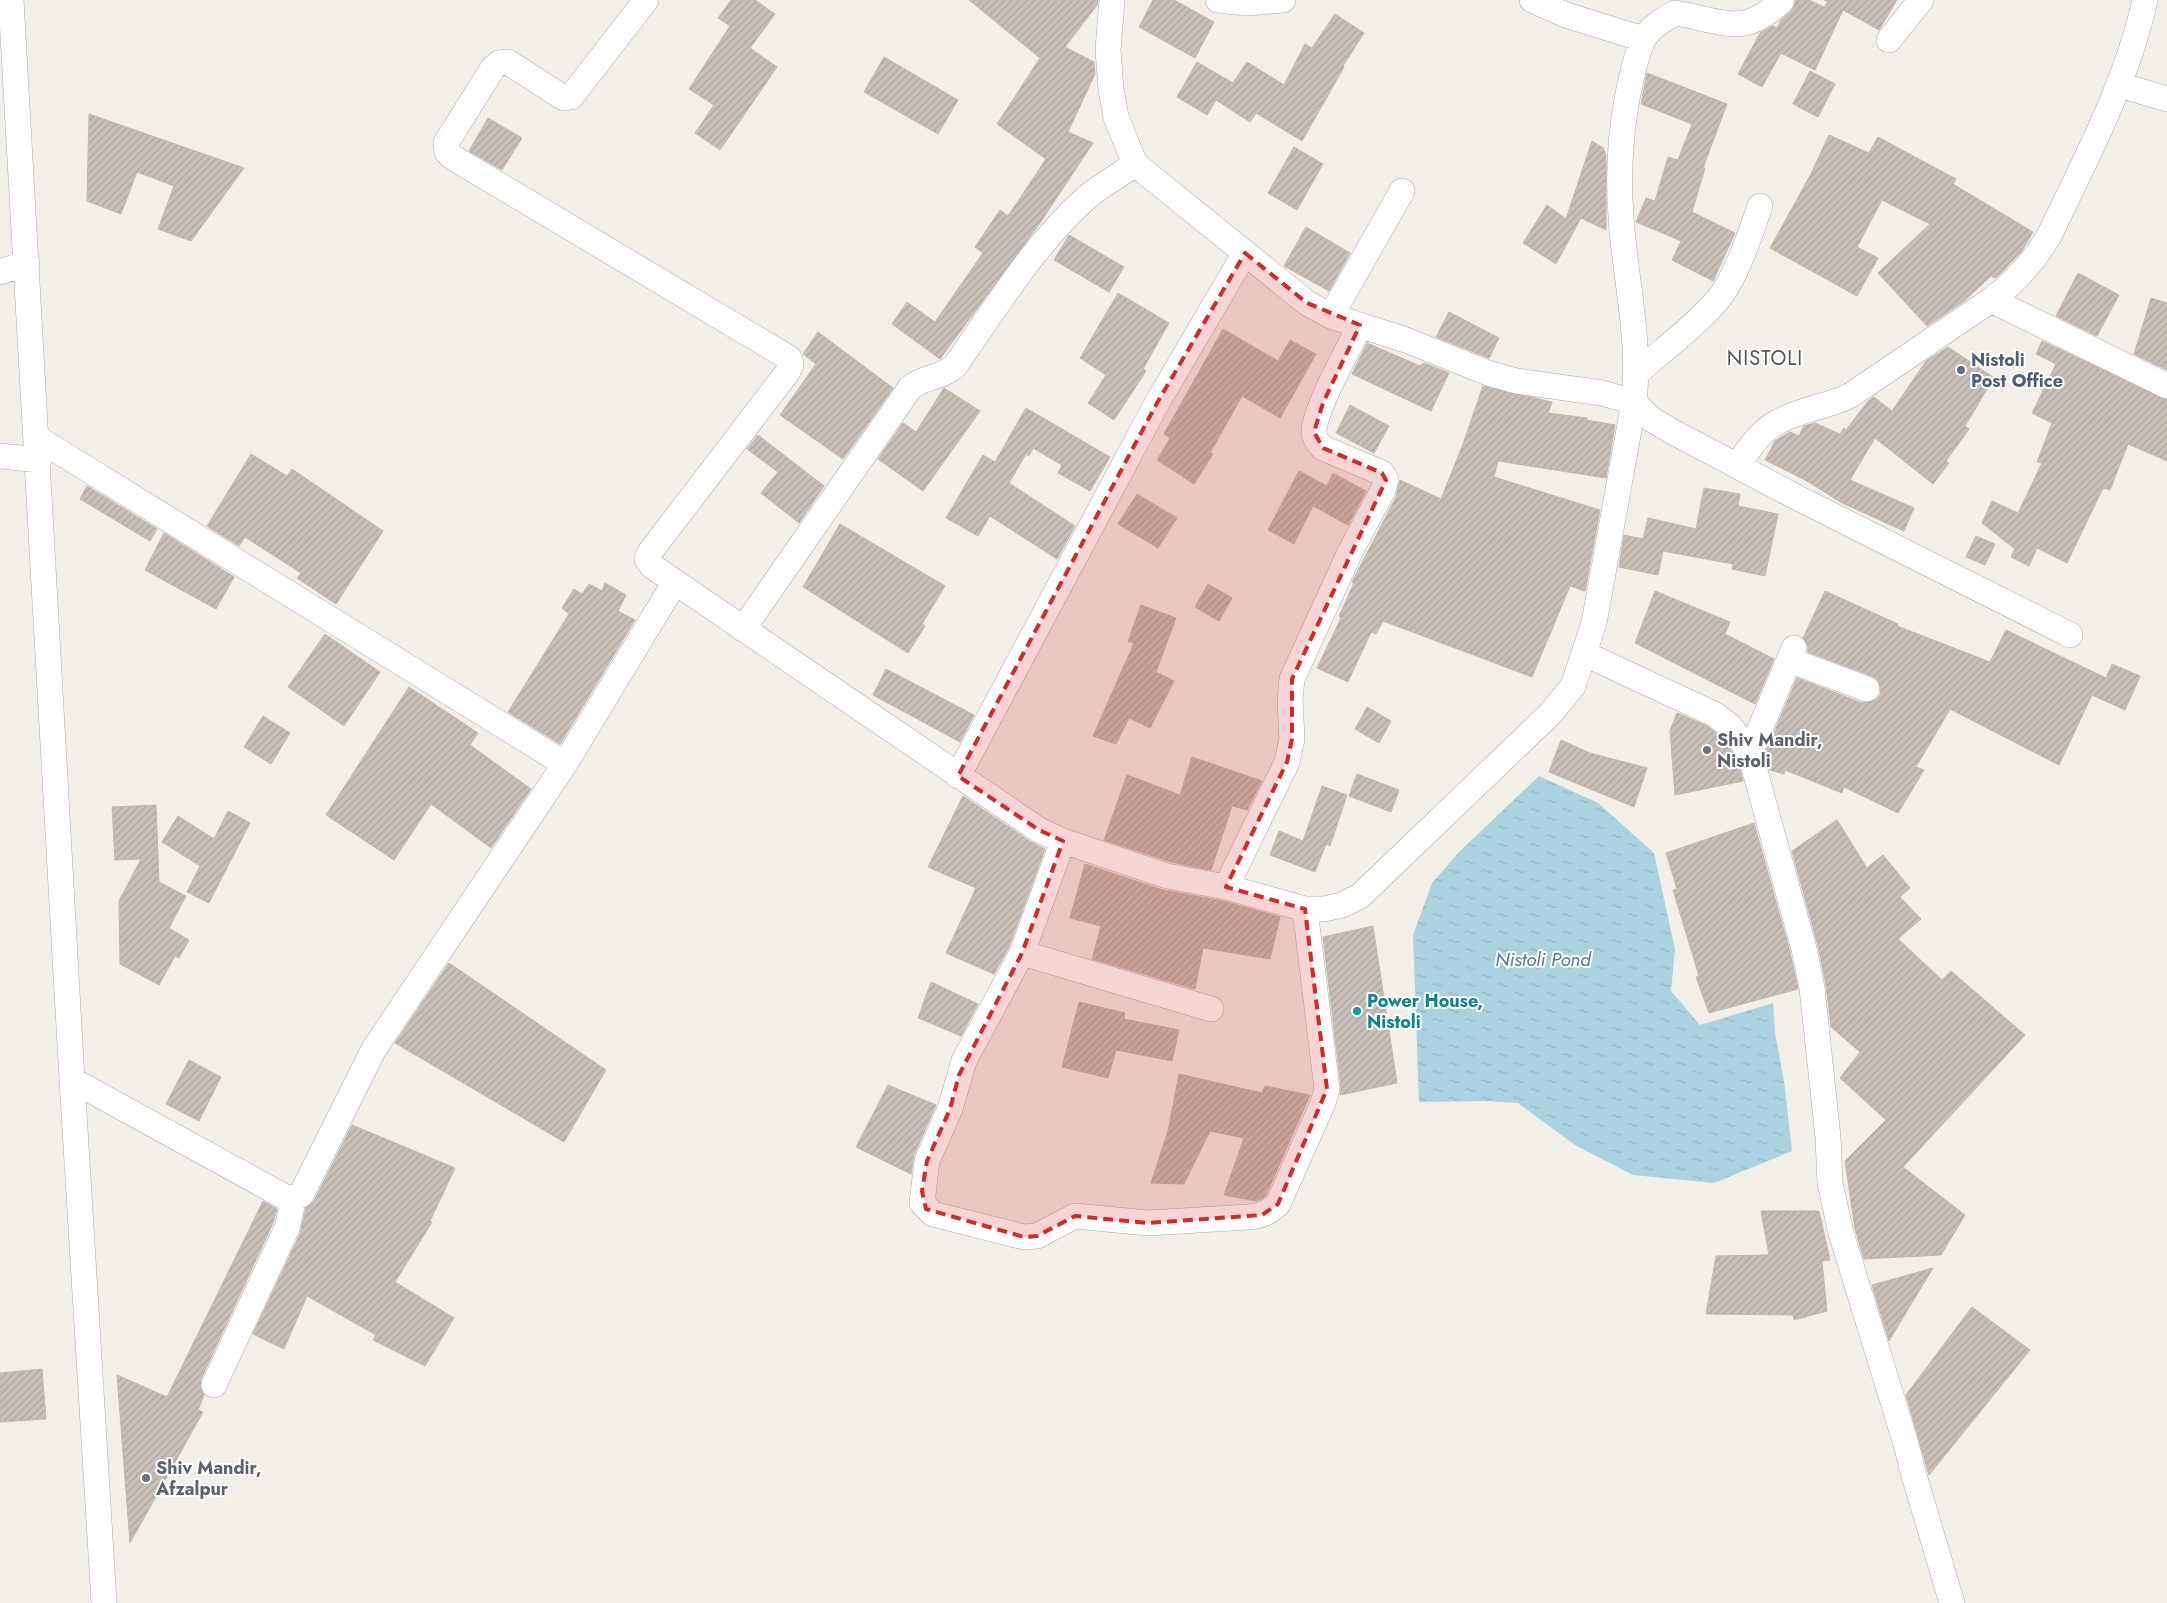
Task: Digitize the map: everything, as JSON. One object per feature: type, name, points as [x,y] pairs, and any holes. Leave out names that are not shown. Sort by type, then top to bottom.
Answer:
[{"type":"street","points":[[11,0],[38,449],[72,1080],[104,1603]]},
{"type":"street","points":[[646,0],[571,97],[564,98],[508,62],[498,63],[492,68],[446,143],[447,152],[452,157],[789,358],[791,365],[787,373],[650,552],[647,559],[652,566],[1031,826],[1063,841],[1167,876],[1226,887],[1305,909],[1324,909],[1342,905],[1360,896],[1374,885],[1550,714],[1573,686],[1594,623],[1634,402],[1637,373],[1621,218],[1619,173],[1622,129],[1630,87],[1643,39],[1657,24],[1679,7],[1736,26],[1754,22],[1770,12],[1782,0]]},
{"type":"street","points":[[1112,0],[1108,50],[1111,89],[1116,117],[1135,164],[1307,303],[1331,316],[1360,324],[1488,373],[1516,381],[1602,393],[1634,402],[1651,419],[1738,464],[1798,498],[2070,635]]},
{"type":"street","points":[[1218,0],[1247,3],[1283,0]]},
{"type":"street","points":[[1532,0],[1566,15],[1643,39]]},
{"type":"street","points":[[1889,40],[1921,0]]},
{"type":"street","points":[[1738,464],[1753,443],[1777,422],[1837,402],[1851,394],[2008,288],[2040,251],[2120,85],[2138,31],[2145,0]]},
{"type":"street","points":[[2120,85],[2167,99]]},
{"type":"street","points":[[743,629],[910,388],[917,382],[948,373],[955,366],[1038,248],[1058,225],[1086,198],[1135,164]]},
{"type":"street","points":[[1331,316],[1402,191]]},
{"type":"street","points":[[1637,373],[1705,312],[1725,290],[1736,271],[1760,206]]},
{"type":"street","points":[[958,776],[1157,403],[1245,253]]},
{"type":"street","points":[[0,272],[27,262]]},
{"type":"street","points":[[1991,300],[2167,386]]},
{"type":"street","points":[[1226,887],[1287,762],[1292,739],[1290,700],[1292,680],[1350,552],[1383,490],[1386,480],[1382,473],[1324,448],[1318,442],[1314,432],[1323,403],[1360,324]]},
{"type":"street","points":[[0,456],[38,449],[565,764]]},
{"type":"street","points":[[72,1080],[285,1197],[294,1198],[301,1195],[374,1049],[565,764],[675,582]]},
{"type":"street","points":[[1585,654],[1714,714],[1730,726],[1750,753],[1804,949],[1812,988],[1828,1137],[1830,1183],[1841,1233],[1906,1444],[1952,1603]]},
{"type":"street","points":[[1750,753],[1792,654],[1867,689]]},
{"type":"street","points":[[1063,841],[1022,953],[986,1018],[958,1075],[950,1109],[927,1161],[922,1202],[926,1209],[933,1214],[1024,1237],[1037,1236],[1075,1216],[1148,1223],[1262,1215],[1278,1204],[1323,1103],[1327,1089],[1305,909]]},
{"type":"street","points":[[1022,953],[1131,987],[1211,1009]]},
{"type":"street","points":[[214,1385],[287,1228],[294,1198]]},
{"type":"highlighted area","points":[[1245,253],[1307,303],[1360,325],[1323,403],[1314,432],[1323,448],[1382,473],[1386,480],[1292,679],[1292,739],[1287,762],[1226,887],[1305,909],[1327,1089],[1278,1204],[1262,1215],[1148,1223],[1075,1216],[1037,1236],[1024,1237],[926,1209],[922,1191],[927,1161],[950,1109],[959,1075],[1022,953],[1063,841],[1039,830],[958,776],[1157,403]]},
{"type":"water","name":"Nistoli Pond","points":[[1539,776],[1598,803],[1654,853],[1675,949],[1671,991],[1700,1025],[1773,1003],[1775,1033],[1784,1081],[1792,1151],[1714,1183],[1633,1175],[1575,1145],[1518,1103],[1488,1101],[1419,1102],[1413,935],[1432,883],[1460,851]]},
{"type":"building","points":[[731,0],[755,0],[775,14],[750,48],[777,67],[720,150],[695,133],[714,105],[689,89],[730,26],[718,18]]},
{"type":"building","points":[[969,0],[1098,0],[1097,5],[1065,47],[1094,62],[1095,74],[1068,132],[1093,143],[1040,223],[940,359],[892,324],[907,302],[935,322],[983,253],[975,247],[1000,210],[1008,216],[1046,159],[997,124],[1040,58]]},
{"type":"building","points":[[1153,0],[1174,0],[1214,22],[1195,58],[1139,27]]},
{"type":"building","points":[[1796,0],[1809,0],[1824,7],[1828,2],[1824,0],[1897,0],[1879,30],[1843,10],[1815,70],[1781,53],[1762,87],[1738,74],[1760,33],[1773,26],[1777,28],[1781,20],[1792,10]]},
{"type":"building","points":[[1335,14],[1364,33],[1343,66],[1302,141],[1256,113],[1250,122],[1216,100],[1207,115],[1177,97],[1197,62],[1233,83],[1247,62],[1284,85],[1305,44],[1312,48]]},
{"type":"building","points":[[884,57],[958,100],[938,134],[864,92]]},
{"type":"building","points":[[1810,71],[1835,84],[1818,117],[1793,104]]},
{"type":"building","points":[[1647,73],[1727,104],[1703,168],[1705,168],[1692,212],[1735,233],[1713,281],[1672,260],[1681,241],[1636,222],[1646,198],[1655,201],[1668,157],[1678,160],[1692,124],[1641,104]]},
{"type":"building","points":[[89,114],[244,168],[191,241],[158,229],[174,186],[137,172],[121,214],[87,201]]},
{"type":"building","points":[[488,118],[522,138],[502,170],[469,151]]},
{"type":"building","points":[[1829,135],[1869,153],[1878,137],[1956,179],[1953,184],[2033,232],[2021,252],[1999,275],[1995,278],[1991,276],[1964,301],[1927,326],[1878,273],[1930,224],[1882,200],[1857,247],[1878,258],[1857,296],[1770,248],[1811,174]]},
{"type":"building","points":[[1592,141],[1603,148],[1606,155],[1606,230],[1581,218],[1556,264],[1523,243],[1547,205],[1566,219]]},
{"type":"building","points":[[1294,147],[1323,164],[1297,210],[1268,193]]},
{"type":"building","points":[[1306,227],[1350,253],[1329,291],[1284,266]]},
{"type":"building","points":[[1069,235],[1124,267],[1109,292],[1054,260]]},
{"type":"building","points":[[2078,273],[2119,295],[2097,336],[2056,316]]},
{"type":"building","points":[[1118,293],[1169,323],[1143,369],[1146,371],[1114,420],[1088,403],[1106,375],[1080,358]]},
{"type":"building","points":[[2151,298],[2167,303],[2167,370],[2134,354]]},
{"type":"building","points":[[1449,312],[1499,338],[1489,358],[1436,337]]},
{"type":"building","points":[[1223,329],[1278,361],[1290,340],[1316,354],[1280,418],[1242,396],[1210,453],[1213,454],[1194,484],[1157,460],[1170,438],[1164,434]]},
{"type":"building","points":[[818,332],[893,388],[843,459],[780,415],[816,364],[803,354]]},
{"type":"building","points":[[2042,341],[2167,400],[2167,461],[2128,444],[2110,490],[2103,488],[2067,563],[2037,548],[2029,566],[2011,557],[2015,549],[1982,523],[1992,501],[2018,513],[2042,463],[2037,462],[2052,423],[2032,413],[2056,364],[2036,354]]},
{"type":"building","points":[[1367,343],[1420,366],[1424,363],[1449,373],[1431,411],[1352,374]]},
{"type":"building","points":[[1948,347],[1996,379],[1987,389],[1965,426],[1969,429],[1946,461],[1949,463],[1933,484],[1875,438],[1850,480],[1914,508],[1904,531],[1842,503],[1807,481],[1765,460],[1775,441],[1790,432],[1799,436],[1804,426],[1815,423],[1840,434],[1844,428],[1846,430],[1868,401],[1874,397],[1892,411],[1926,361]]},
{"type":"building","points":[[1483,386],[1552,402],[1548,413],[1587,418],[1586,420],[1615,425],[1606,478],[1498,461],[1494,477],[1600,510],[1585,591],[1570,586],[1532,677],[1383,621],[1376,634],[1371,632],[1348,682],[1317,668],[1341,618],[1339,616],[1354,583],[1352,582],[1396,497],[1400,480],[1441,499]]},
{"type":"building","points":[[944,388],[980,411],[923,491],[878,459],[903,423],[916,432]]},
{"type":"building","points":[[1350,405],[1389,426],[1374,453],[1336,433]]},
{"type":"building","points":[[1026,408],[1110,457],[1090,491],[1058,473],[1062,465],[1033,448],[1029,456],[1026,454],[1009,483],[1075,526],[1057,559],[990,516],[978,536],[946,518],[983,455],[995,462]]},
{"type":"building","points":[[758,435],[824,486],[799,523],[761,493],[778,472],[747,449]]},
{"type":"building","points":[[251,454],[287,476],[292,469],[383,531],[336,604],[297,578],[301,573],[245,537],[239,546],[207,526]]},
{"type":"building","points":[[1299,471],[1327,486],[1333,473],[1366,491],[1348,525],[1313,506],[1294,544],[1268,530]]},
{"type":"building","points":[[87,486],[157,529],[150,541],[80,499]]},
{"type":"building","points":[[1704,488],[1740,494],[1738,506],[1778,514],[1765,576],[1732,569],[1733,564],[1663,551],[1658,575],[1619,567],[1624,535],[1643,539],[1648,518],[1696,529]]},
{"type":"building","points":[[1137,494],[1177,518],[1158,548],[1118,524]]},
{"type":"building","points":[[840,524],[945,586],[922,624],[925,626],[908,653],[803,587]]},
{"type":"building","points":[[164,533],[234,577],[216,609],[145,570]]},
{"type":"building","points":[[1976,536],[1995,544],[1985,565],[1966,557]]},
{"type":"building","points":[[605,583],[626,595],[618,611],[635,620],[560,744],[508,712],[569,614],[562,608],[574,589],[582,594],[589,584],[602,591]]},
{"type":"building","points":[[1208,584],[1232,598],[1219,621],[1195,607]]},
{"type":"building","points":[[1655,591],[1730,622],[1725,634],[1774,659],[1755,704],[1635,643]]},
{"type":"building","points":[[1825,591],[1898,624],[1897,626],[1990,662],[2006,630],[2106,678],[2112,664],[2140,676],[2125,710],[2092,695],[2059,765],[1950,709],[1916,767],[1924,770],[1898,813],[1844,787],[1842,793],[1785,770],[1784,774],[1770,770],[1765,754],[1797,678],[1862,703],[1876,700],[1881,694],[1878,680],[1872,676],[1808,652],[1808,646],[1803,638]]},
{"type":"building","points":[[1141,605],[1176,618],[1156,672],[1174,681],[1150,728],[1129,718],[1116,744],[1093,736],[1134,643],[1128,641]]},
{"type":"building","points":[[325,634],[380,672],[344,726],[288,687]]},
{"type":"building","points":[[886,669],[974,715],[960,742],[873,695]]},
{"type":"building","points":[[409,687],[478,733],[470,745],[531,789],[491,848],[431,804],[394,860],[326,815]]},
{"type":"building","points":[[1367,707],[1391,721],[1379,743],[1355,729]]},
{"type":"building","name":"Shiv Mandir, Nistoli","points":[[1677,713],[1707,726],[1720,736],[1737,759],[1743,781],[1675,795],[1670,731]]},
{"type":"building","points":[[263,716],[290,733],[271,764],[244,747]]},
{"type":"building","points":[[1561,740],[1590,753],[1647,768],[1634,807],[1549,772]]},
{"type":"building","points":[[1192,757],[1262,781],[1247,810],[1232,806],[1211,870],[1171,862],[1104,840],[1127,775],[1180,795]]},
{"type":"building","points":[[1357,774],[1399,790],[1391,812],[1349,796]]},
{"type":"building","points":[[1322,786],[1347,795],[1330,846],[1326,844],[1315,872],[1270,855],[1279,831],[1303,841]]},
{"type":"building","points":[[963,796],[1031,842],[1045,849],[1009,947],[994,974],[946,953],[976,888],[928,867]]},
{"type":"building","points":[[156,805],[159,882],[186,896],[169,928],[189,940],[179,958],[175,956],[159,985],[120,964],[119,901],[141,859],[115,860],[112,807]]},
{"type":"building","points":[[228,811],[250,823],[209,903],[187,892],[200,866],[162,842],[178,816],[214,839]]},
{"type":"building","points":[[1837,820],[1867,868],[1883,855],[1910,888],[1900,897],[1921,919],[1898,939],[1942,980],[1951,971],[2025,1035],[1903,1167],[1965,1215],[1941,1255],[1864,1259],[1855,1229],[1845,1161],[1886,1120],[1840,1078],[1860,1052],[1831,1027],[1826,985],[1818,946],[1792,851]]},
{"type":"building","points":[[1754,823],[1790,952],[1798,989],[1709,1013],[1696,977],[1699,976],[1673,890],[1677,889],[1666,853]]},
{"type":"building","points":[[1085,864],[1163,890],[1223,901],[1280,917],[1270,959],[1203,948],[1195,989],[1092,959],[1101,926],[1070,918]]},
{"type":"building","name":"Power House, Nistoli","points":[[1373,926],[1397,1083],[1340,1095],[1341,1087],[1323,937]]},
{"type":"building","points":[[449,963],[606,1070],[564,1142],[395,1043]]},
{"type":"building","points":[[931,982],[978,1004],[961,1036],[918,1018]]},
{"type":"building","points":[[1079,1002],[1125,1013],[1124,1019],[1179,1030],[1172,1061],[1116,1050],[1108,1078],[1062,1067]]},
{"type":"building","points":[[189,1060],[221,1077],[199,1121],[166,1104]]},
{"type":"building","points":[[1179,1074],[1262,1093],[1265,1086],[1310,1095],[1263,1198],[1256,1201],[1224,1195],[1244,1138],[1210,1131],[1184,1184],[1151,1183],[1168,1131]]},
{"type":"building","points":[[888,1085],[936,1105],[914,1155],[911,1174],[856,1147]]},
{"type":"building","points":[[352,1125],[455,1168],[430,1221],[432,1222],[395,1282],[454,1318],[425,1366],[373,1340],[376,1335],[307,1296],[284,1349],[253,1334],[300,1234],[306,1208],[314,1201]]},
{"type":"building","points":[[263,1201],[277,1209],[273,1223],[201,1379],[200,1387],[204,1395],[198,1410],[203,1412],[130,1543],[117,1375],[167,1397]]},
{"type":"building","points":[[1761,1211],[1819,1211],[1830,1260],[1822,1261],[1827,1311],[1794,1320],[1793,1315],[1706,1314],[1716,1256],[1769,1255]]},
{"type":"building","points":[[1933,1268],[1889,1341],[1872,1285]]},
{"type":"building","points":[[1972,1307],[2030,1350],[1929,1475],[1906,1395]]},
{"type":"building","points":[[42,1369],[46,1419],[0,1422],[0,1373]]},
{"type":"place","name":"Nistoli Post Office","points":[[1961,370]]},
{"type":"place","name":"Shiv Mandir, Nistoli","points":[[1707,750]]},
{"type":"place","name":"Power House, Nistoli","points":[[1357,1011]]},
{"type":"place","name":"Shiv Mandir, Afzalpur","points":[[146,1478]]},
{"type":"district","name":"NISTOLI","points":[[1765,358]]}]
